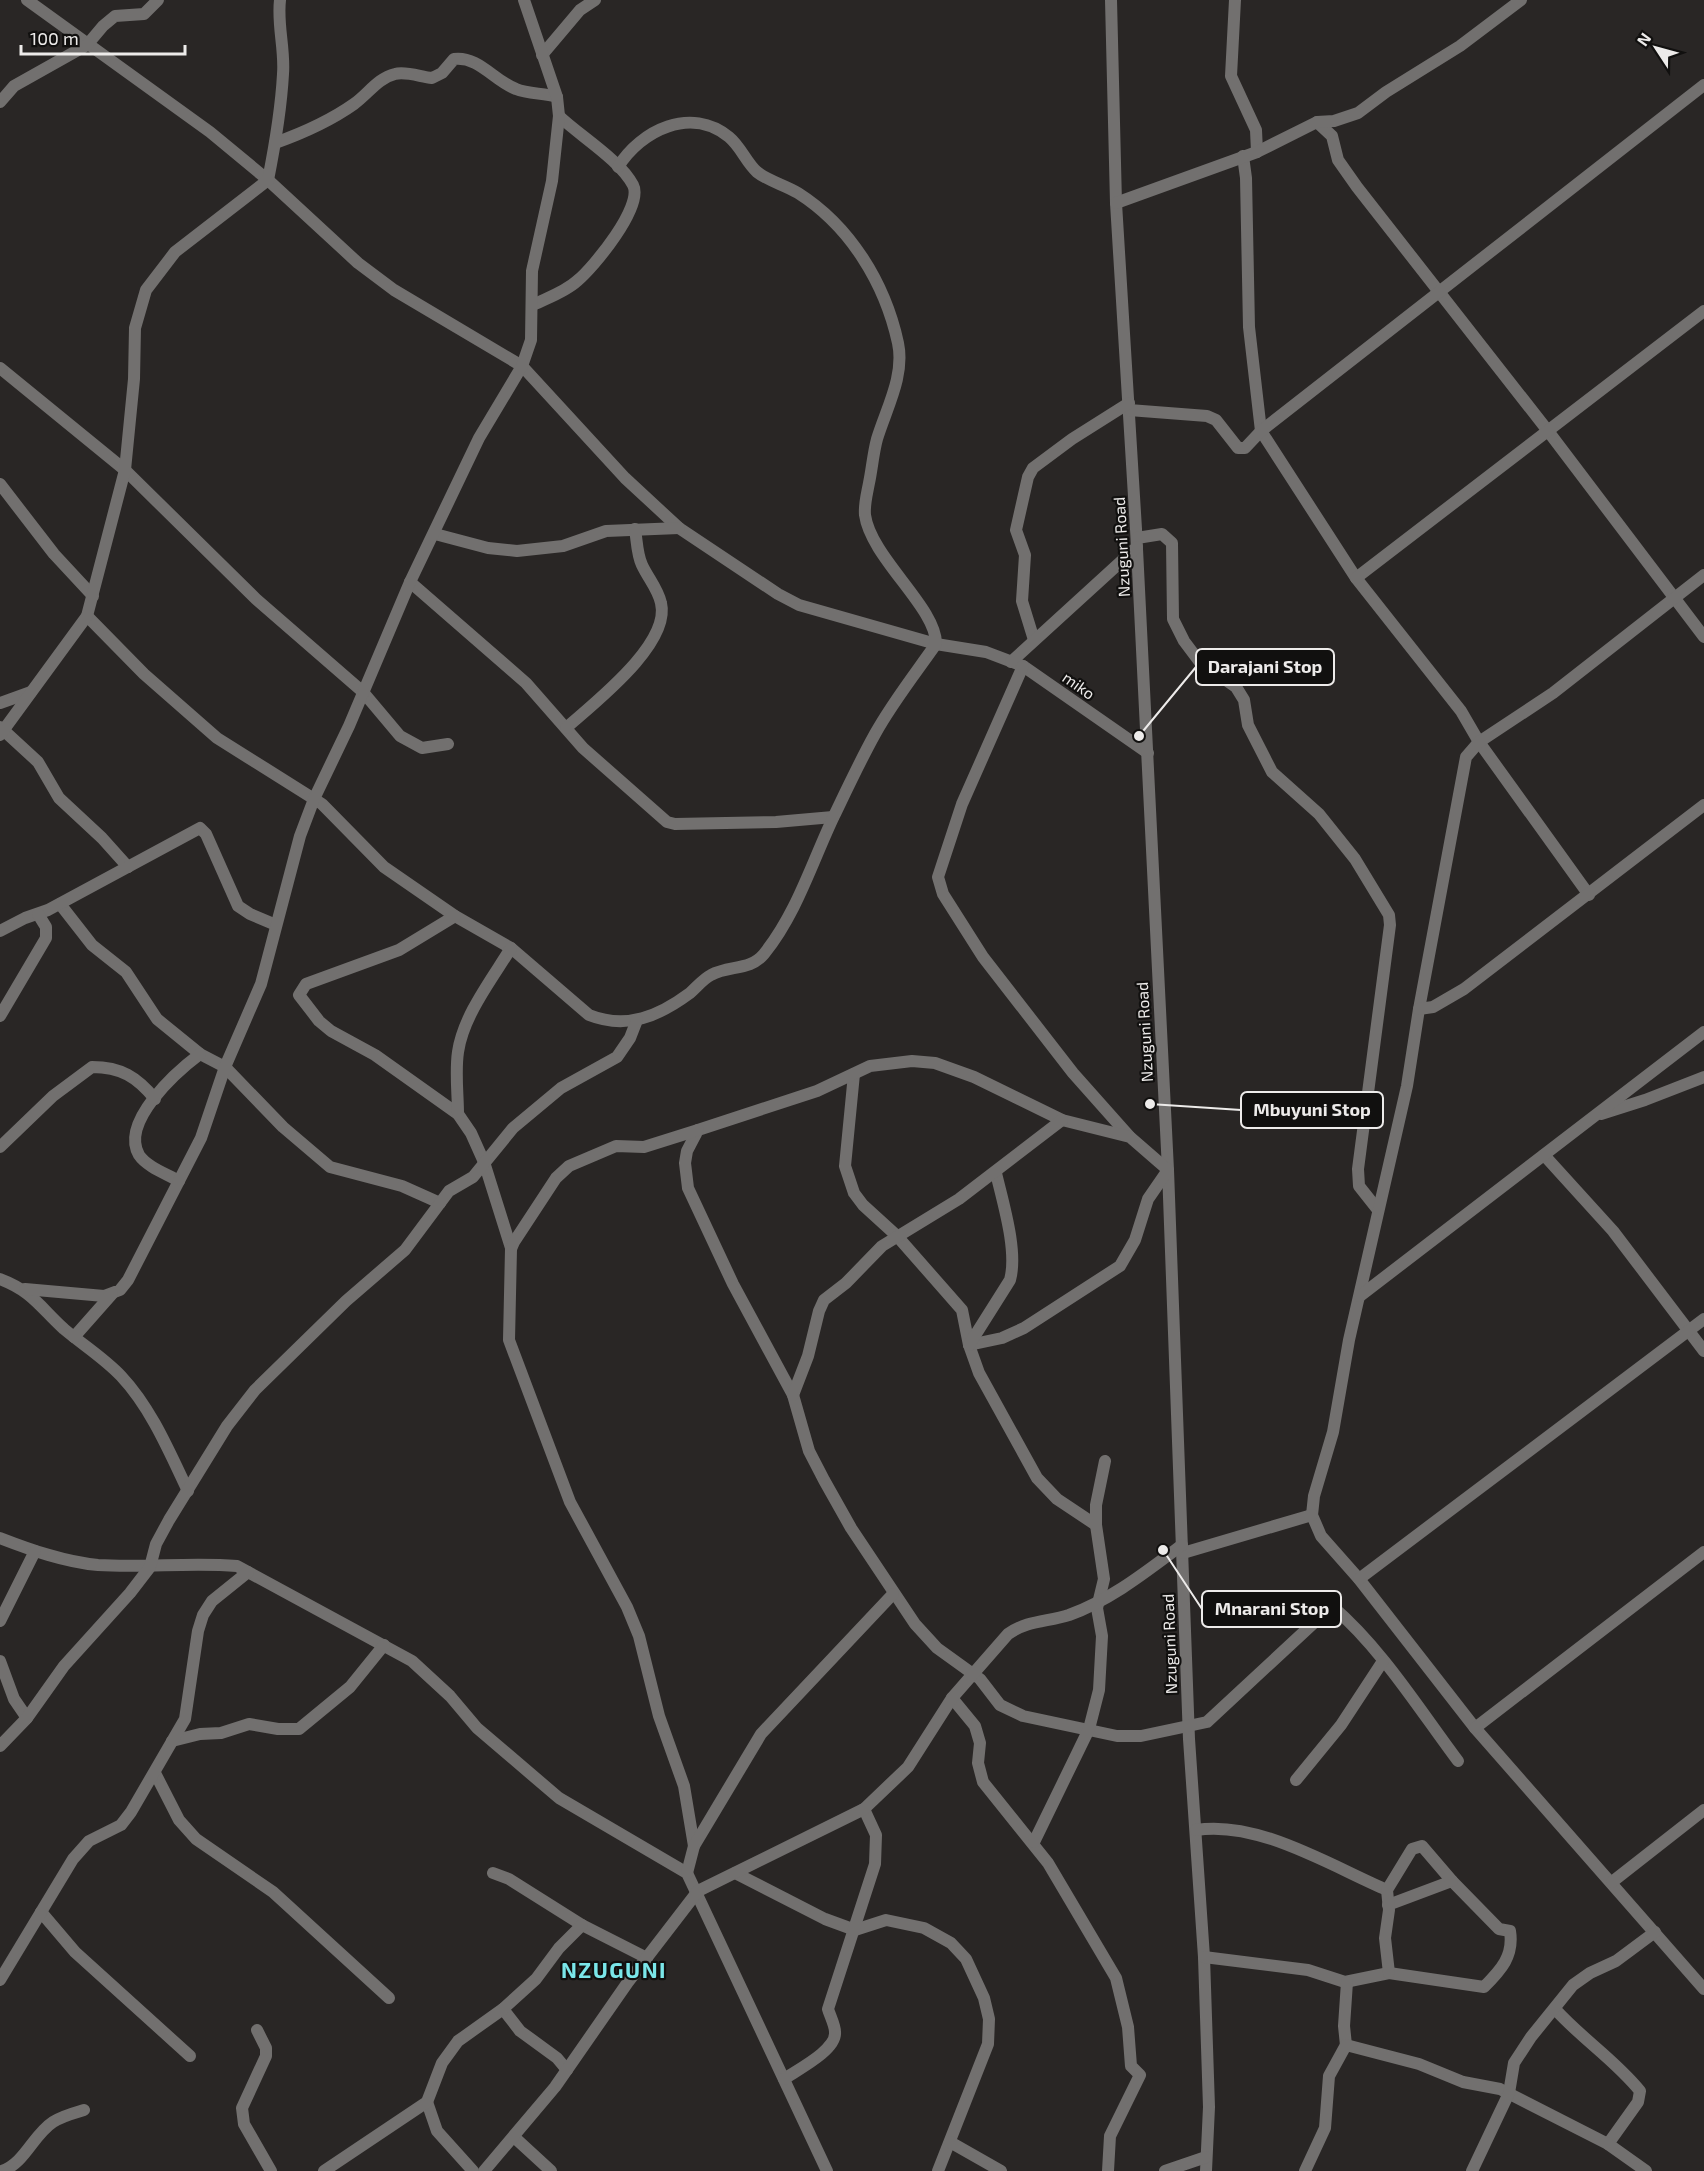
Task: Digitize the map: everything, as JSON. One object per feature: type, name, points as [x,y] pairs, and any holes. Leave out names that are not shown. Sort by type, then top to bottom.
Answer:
[{"type":"street","name":"miko","points":[[27,0],[210,132],[268,180],[317,228],[394,290],[522,366],[625,478],[679,528],[778,594],[799,605],[936,644],[986,652],[1023,666],[1148,753]]},
{"type":"street","points":[[0,102],[14,86],[87,45],[106,22],[115,16],[144,14],[158,0]]},
{"type":"street","points":[[128,867],[102,838],[59,798],[38,762],[1,731],[87,616],[125,470],[134,379],[135,328],[146,290],[175,252],[268,180],[284,73],[279,32],[280,0]]},
{"type":"street","points":[[0,1279],[25,1289],[104,1296],[120,1290],[138,1264],[201,1138],[225,1067],[261,984],[300,836],[314,799],[410,582],[435,534],[479,438],[522,366],[531,340],[532,271],[552,181],[559,116],[557,97],[524,0]]},
{"type":"street","points":[[542,55],[580,10],[595,0]]},
{"type":"street","name":"Nzuguni Road","points":[[1111,0],[1116,203],[1148,753],[1151,860],[1168,1170],[1189,1725],[1204,1958],[1209,2107],[1206,2171]]},
{"type":"street","points":[[1235,0],[1231,76],[1256,130],[1257,152]]},
{"type":"street","points":[[1116,203],[1257,152],[1317,122],[1334,121],[1358,113],[1460,46],[1521,0]]},
{"type":"street","points":[[275,143],[329,120],[364,97],[380,80],[392,74],[432,78],[442,73],[454,59],[463,58],[474,62],[514,88],[557,97]]},
{"type":"street","points":[[1034,640],[1022,601],[1025,555],[1016,530],[1028,477],[1033,468],[1072,439],[1129,407],[1216,420],[1239,448],[1245,448],[1252,444],[1261,431],[1704,85]]},
{"type":"street","points":[[533,305],[577,281],[602,254],[634,206],[636,193],[633,184],[618,167],[559,116]]},
{"type":"street","points":[[87,616],[144,674],[217,738],[314,799],[346,826],[384,867],[455,916],[510,948],[589,1015],[605,1021],[637,1020],[650,1017],[688,994],[710,975],[749,966],[763,955],[793,909],[833,817],[876,733],[936,644],[930,622],[882,553],[865,515],[872,459],[898,376],[900,358],[898,344],[884,302],[855,243],[816,206],[783,184],[760,174],[729,137],[706,125],[692,122],[674,124],[645,136],[626,154],[618,167]]},
{"type":"street","points":[[1317,122],[1332,136],[1338,160],[1357,187],[1548,431],[1704,636]]},
{"type":"street","points":[[1243,156],[1246,178],[1249,327],[1261,431],[1356,578],[1461,711],[1479,742],[1589,895]]},
{"type":"street","points":[[1356,578],[1704,311]]},
{"type":"street","points":[[0,368],[125,470],[256,599],[363,692],[390,726],[414,746],[429,748],[448,744]]},
{"type":"street","points":[[0,484],[54,554],[93,596]]},
{"type":"street","points":[[435,534],[488,548],[517,551],[563,546],[606,531],[679,528]]},
{"type":"street","points":[[566,728],[632,669],[652,637],[662,612],[658,594],[641,563],[635,529]]},
{"type":"street","points":[[1011,662],[1137,542],[1161,534],[1172,543],[1173,619],[1184,641],[1199,661],[1236,687],[1244,700],[1248,725],[1272,772],[1319,814],[1355,859],[1389,915],[1390,925],[1358,1169],[1359,1185],[1378,1210]]},
{"type":"street","points":[[1704,575],[1553,693],[1479,742],[1470,750],[1464,764],[1407,1086],[1349,1340],[1333,1432],[1314,1496],[1312,1515],[1321,1536],[1359,1579],[1475,1728],[1704,1989]]},
{"type":"street","points":[[410,582],[526,683],[583,748],[657,815],[675,824],[776,822],[833,817]]},
{"type":"street","points":[[969,1345],[1002,1338],[1024,1328],[1120,1266],[1135,1240],[1148,1199],[1168,1170],[1130,1137],[1073,1073],[983,957],[943,894],[938,877],[962,804],[1023,666]]},
{"type":"street","points":[[0,703],[31,692]]},
{"type":"street","points":[[1419,1009],[1433,1007],[1464,989],[1704,805]]},
{"type":"street","points":[[0,931],[60,904],[198,829],[203,829],[238,906],[276,925]]},
{"type":"street","points":[[60,904],[92,945],[126,972],[157,1019],[200,1054],[225,1067],[283,1127],[330,1167],[402,1186],[440,1203]]},
{"type":"street","points":[[0,1016],[46,938],[46,929],[38,914]]},
{"type":"street","points":[[455,916],[399,950],[306,984],[299,995],[319,1021],[332,1031],[375,1055],[458,1114],[471,1133],[484,1162],[511,1250],[509,1340],[570,1502],[627,1608],[639,1636],[659,1716],[684,1786],[694,1846]]},
{"type":"street","points":[[458,1114],[457,1055],[460,1043],[484,991],[510,948]]},
{"type":"street","points":[[0,1746],[27,1718],[64,1666],[130,1593],[150,1567],[156,1544],[227,1426],[255,1390],[346,1301],[405,1250],[452,1188],[473,1177],[513,1128],[545,1099],[617,1057],[630,1038],[637,1020]]},
{"type":"street","points":[[1360,1296],[1704,1032]]},
{"type":"street","points":[[179,1181],[144,1161],[136,1147],[136,1127],[155,1099],[178,1072],[200,1054]]},
{"type":"street","points":[[511,1250],[534,1210],[569,1166],[616,1146],[652,1145],[817,1091],[870,1066],[894,1061],[935,1063],[974,1077],[1062,1120],[1130,1137]]},
{"type":"street","points":[[0,1147],[53,1096],[88,1068],[108,1067],[122,1070],[141,1082],[155,1099]]},
{"type":"street","points":[[854,1074],[845,1161],[846,1176],[859,1201],[897,1236],[962,1310],[969,1345],[979,1373],[1037,1478],[1057,1499],[1096,1525]]},
{"type":"street","points":[[1596,1115],[1645,1100],[1704,1077]]},
{"type":"street","points":[[793,1395],[816,1334],[821,1304],[846,1283],[874,1252],[996,1173],[1062,1120]]},
{"type":"street","points":[[698,1130],[687,1151],[685,1163],[688,1188],[733,1284],[793,1395],[809,1451],[850,1528],[893,1594],[937,1648],[974,1673],[1000,1705],[1010,1712],[1052,1724],[1130,1737],[1207,1722],[1332,1606],[1348,1620],[1383,1661],[1458,1761]]},
{"type":"street","points":[[1544,1155],[1613,1231],[1704,1352]]},
{"type":"street","points":[[969,1345],[1010,1280],[1012,1270],[1006,1221],[996,1173]]},
{"type":"street","points":[[25,1289],[74,1337],[129,1385],[160,1434],[188,1491]]},
{"type":"street","points":[[74,1337],[112,1294]]},
{"type":"street","points":[[1359,1579],[1704,1319]]},
{"type":"street","points":[[1034,1842],[1089,1729],[1099,1690],[1102,1636],[1098,1600],[1104,1580],[1096,1525],[1098,1487],[1105,1461]]},
{"type":"street","points":[[484,2171],[567,2070],[698,1891],[864,1809],[908,1767],[952,1698],[1008,1634],[1019,1626],[1069,1615],[1131,1583],[1182,1549],[1312,1515]]},
{"type":"street","points":[[0,1538],[35,1551],[95,1564],[150,1567],[206,1563],[237,1566],[412,1661],[450,1696],[477,1728],[559,1798],[687,1873],[698,1891],[827,2171]]},
{"type":"street","points":[[0,1622],[35,1551]]},
{"type":"street","points":[[1475,1728],[1704,1552]]},
{"type":"street","points":[[0,1980],[73,1859],[92,1838],[121,1825],[155,1773],[185,1719],[189,1705],[198,1631],[203,1615],[212,1601],[248,1572]]},
{"type":"street","points":[[687,1873],[694,1846],[761,1734],[893,1594]]},
{"type":"street","points":[[172,1741],[200,1734],[221,1733],[249,1724],[278,1729],[299,1729],[351,1687],[384,1645]]},
{"type":"street","points":[[0,1661],[14,1699],[27,1718]]},
{"type":"street","points":[[1296,1780],[1341,1725],[1383,1661]]},
{"type":"street","points":[[952,1698],[975,1726],[980,1743],[978,1763],[983,1782],[1011,1818],[1034,1842],[1074,1903],[1116,1977],[1128,2027],[1131,2066],[1140,2075],[1110,2136],[1107,2171]]},
{"type":"street","points":[[155,1773],[179,1820],[196,1839],[273,1892],[389,1998]]},
{"type":"street","points":[[784,2079],[828,2049],[834,2042],[835,2032],[828,2009],[871,1882],[877,1846],[872,1824],[864,1809]]},
{"type":"street","points":[[1612,1882],[1704,1810]]},
{"type":"street","points":[[1196,1830],[1214,1827],[1256,1834],[1387,1890]]},
{"type":"street","points":[[1204,1958],[1308,1970],[1347,1982],[1389,1973],[1484,1987],[1503,1968],[1512,1945],[1510,1931],[1499,1929],[1452,1881],[1422,1846],[1412,1849],[1387,1890],[1385,1938],[1389,1973]]},
{"type":"street","points":[[493,1873],[509,1879],[582,1925],[647,1958]]},
{"type":"street","points":[[735,1873],[825,1919],[855,1930],[886,1920],[924,1928],[951,1943],[966,1959],[975,1975],[989,2019],[988,2044],[938,2171]]},
{"type":"street","points":[[1388,1905],[1452,1881]]},
{"type":"street","points":[[40,1912],[75,1952],[190,2056]]},
{"type":"street","points":[[324,2171],[427,2102],[442,2063],[458,2041],[503,2009],[536,1979],[559,1948],[582,1925]]},
{"type":"street","points":[[1472,2171],[1509,2093],[1514,2063],[1573,1985],[1590,1973],[1616,1961],[1655,1932]]},
{"type":"street","points":[[1305,2171],[1325,2128],[1329,2076],[1346,2045],[1344,2026],[1347,1982]]},
{"type":"street","points":[[503,2009],[520,2031],[557,2058],[567,2070]]},
{"type":"street","points":[[1555,2009],[1579,2035],[1620,2067],[1640,2091],[1638,2102],[1608,2144]]},
{"type":"street","points":[[257,2030],[266,2048],[266,2056],[242,2108],[244,2124],[271,2171]]},
{"type":"street","points":[[1346,2045],[1419,2064],[1463,2082],[1493,2087],[1509,2093],[1608,2144],[1646,2171]]},
{"type":"street","points":[[427,2102],[437,2131],[474,2171]]},
{"type":"street","points":[[2,2171],[14,2166],[36,2138],[53,2122],[84,2110]]},
{"type":"street","points":[[514,2137],[551,2171]]},
{"type":"street","points":[[950,2142],[1001,2171]]},
{"type":"street","points":[[1165,2171],[1206,2157]]},
{"type":"place","name":"Darajani Stop","points":[[1139,736]]},
{"type":"place","name":"Mbuyuni Stop","points":[[1150,1104]]},
{"type":"place","name":"Mnarani Stop","points":[[1163,1550]]},
{"type":"district","name":"NZUGUNI","points":[[614,1969]]}]
